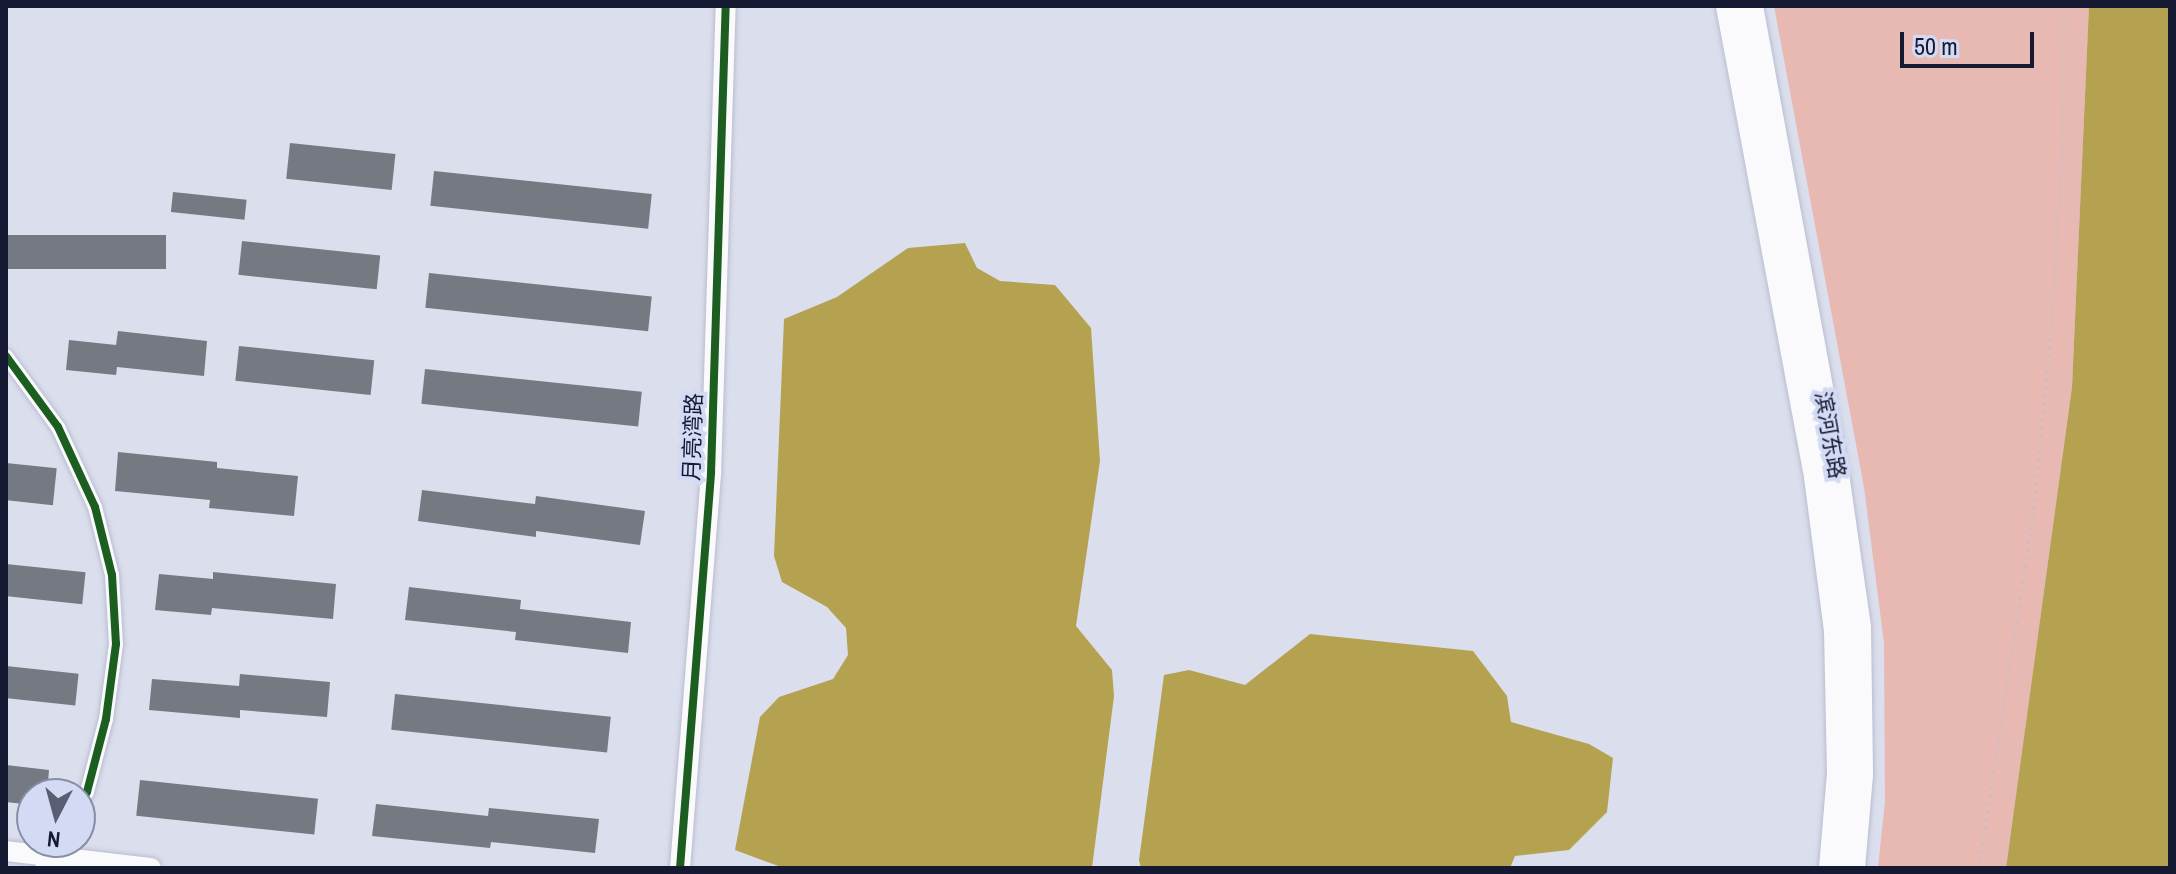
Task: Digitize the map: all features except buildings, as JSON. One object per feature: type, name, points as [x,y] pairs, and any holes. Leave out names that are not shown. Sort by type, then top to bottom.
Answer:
[{"type":"main road","name":"滨河东路","points":[[1728,6],[1816,477],[1836,630],[1839,773],[1831,868]]},
{"type":"main road","name":"滨河东路","points":[[1751,6],[1837,474],[1859,627],[1861,775],[1853,868]]},
{"type":"street","name":"月亮湾路","points":[[680,868],[711,473],[726,6]]},
{"type":"street","points":[[6,356],[58,427],[95,507],[112,575],[116,644],[106,719],[91,778]]},
{"type":"street","points":[[73,858],[151,868]]},
{"type":"path","points":[[1979,868],[2033,516],[2051,333],[2063,142],[2064,6]]},
{"type":"shaded area","points":[[1774,6],[2089,6],[2072,387],[2006,868],[1878,868],[1885,801],[1884,643],[1864,487]]},
{"type":"shaded area","points":[[2089,6],[2170,6],[2170,868],[2006,868],[2072,387]]},
{"type":"shaded area","points":[[965,243],[977,268],[1000,281],[1055,285],[1091,328],[1100,461],[1076,626],[1112,670],[1114,696],[1092,868],[784,868],[735,850],[760,717],[779,697],[833,679],[848,655],[846,628],[827,607],[782,582],[774,556],[784,319],[837,297],[908,248]]},
{"type":"shaded area","points":[[1310,634],[1473,651],[1507,696],[1511,722],[1589,744],[1613,758],[1607,812],[1569,850],[1515,856],[1510,868],[1141,868],[1139,860],[1164,675],[1189,670],[1245,685]]},
{"type":"cycle path","points":[[680,868],[711,473],[726,6]]},
{"type":"cycle path","points":[[6,356],[58,427],[95,507],[112,575],[116,644],[106,719],[91,778]]}]
